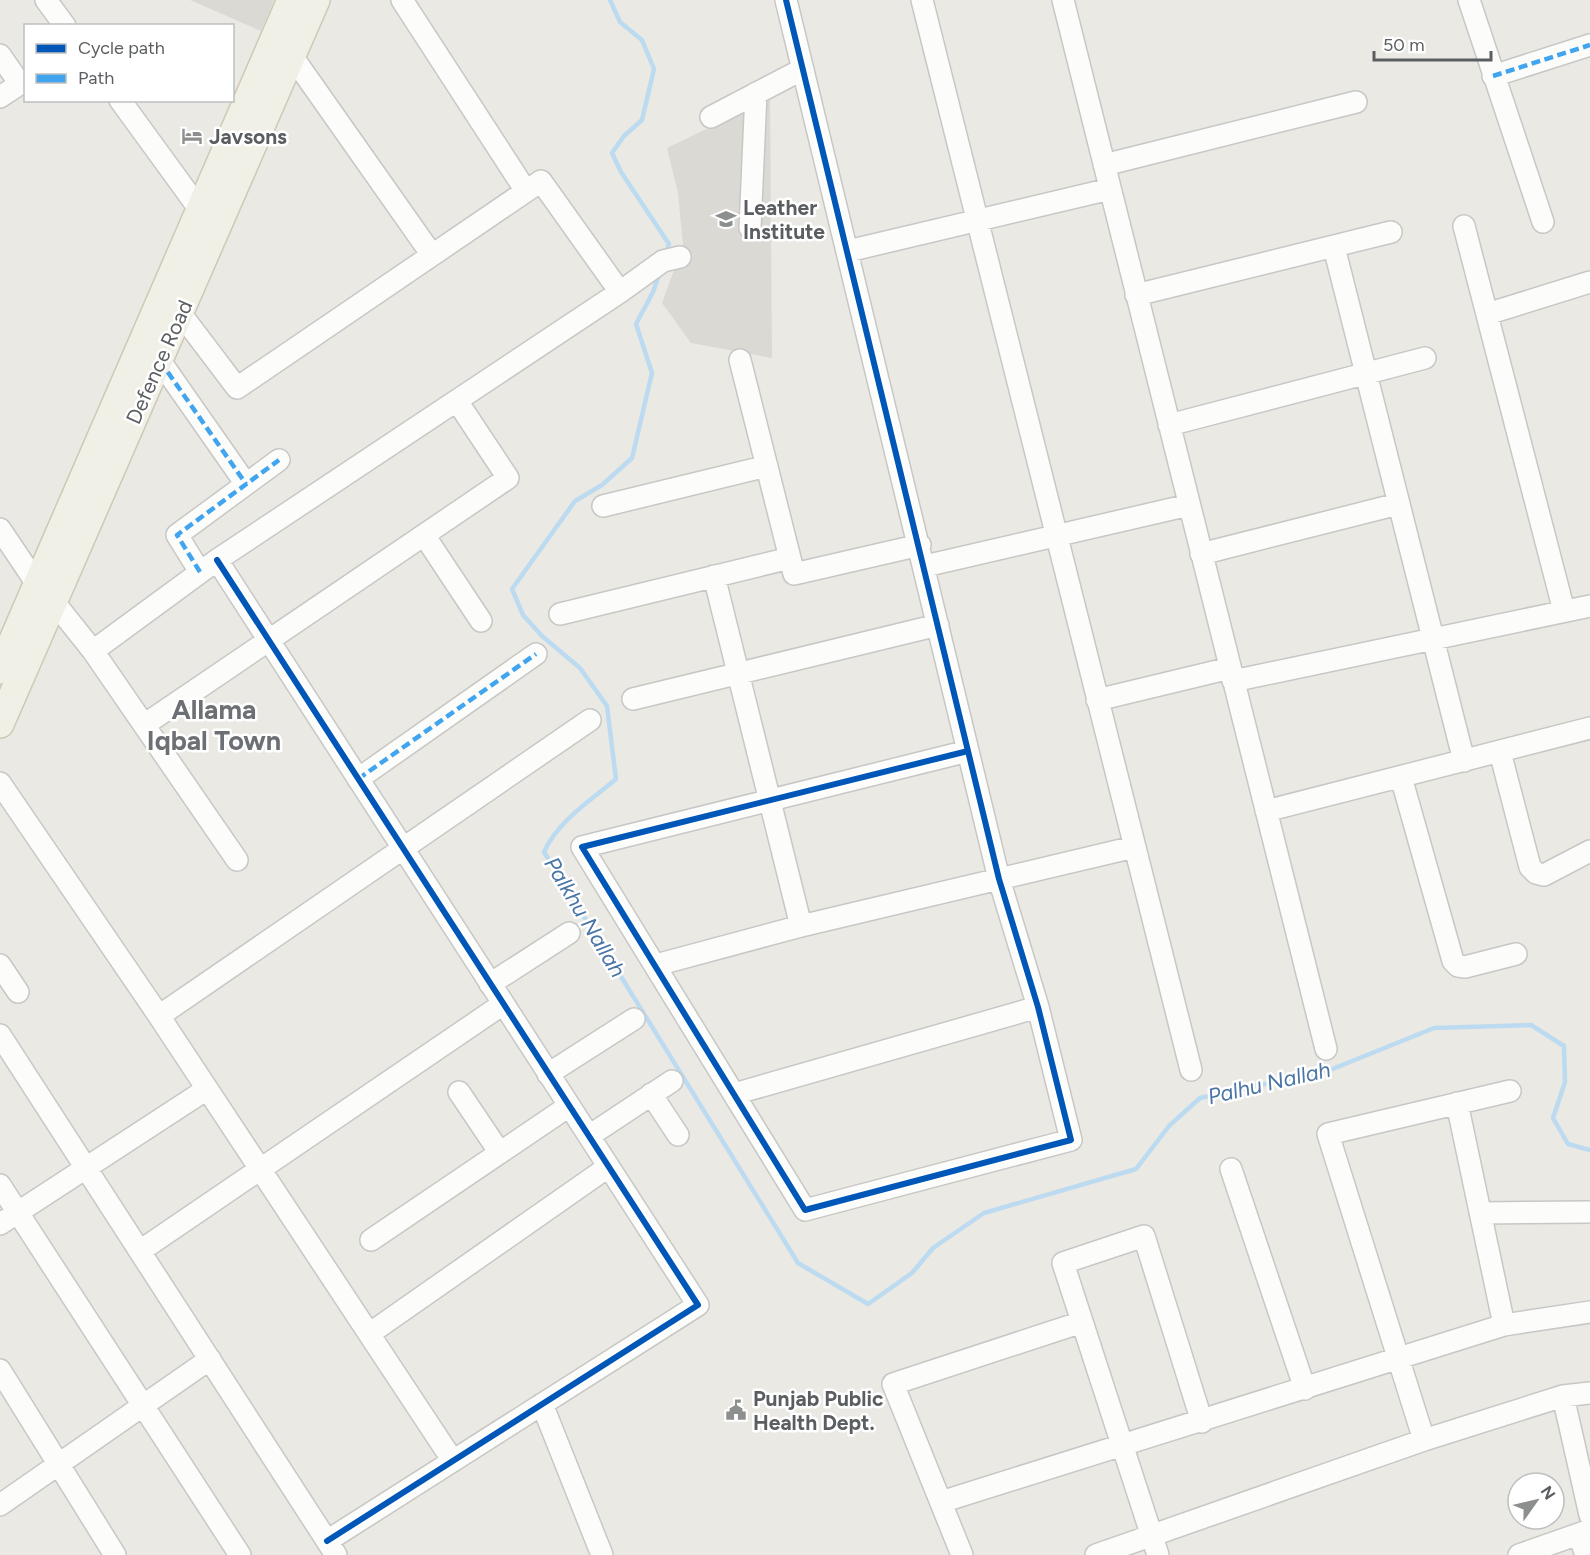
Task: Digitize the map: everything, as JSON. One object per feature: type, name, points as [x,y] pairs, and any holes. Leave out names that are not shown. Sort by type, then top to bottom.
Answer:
[{"type":"main road","name":"Defence Road","points":[[0,724],[40,607],[152,358],[200,210],[291,0]]},
{"type":"main road","name":"Defence Road","points":[[152,358],[181,314],[316,0]]},
{"type":"main road","name":"Defence Road","points":[[0,670],[40,607]]},
{"type":"street","points":[[46,0],[64,24]]},
{"type":"street","points":[[402,0],[526,191]]},
{"type":"street","points":[[786,0],[920,545],[999,879],[1038,1007],[1071,1140],[805,1210],[582,847],[968,751]]},
{"type":"street","points":[[922,0],[1191,1070]]},
{"type":"street","points":[[1063,0],[1326,1048]]},
{"type":"street","points":[[1469,0],[1543,222]]},
{"type":"street","points":[[1493,76],[1590,45]]},
{"type":"street","points":[[0,55],[22,82],[0,97]]},
{"type":"street","points":[[292,56],[432,255]]},
{"type":"street","points":[[711,117],[803,69]]},
{"type":"street","points":[[750,228],[756,93]]},
{"type":"street","points":[[121,102],[200,210]]},
{"type":"street","points":[[1104,165],[1356,102]]},
{"type":"street","points":[[181,314],[237,388],[541,180],[620,292]]},
{"type":"street","points":[[848,251],[1110,189]]},
{"type":"street","points":[[1464,226],[1564,611]]},
{"type":"street","points":[[1136,295],[1391,232]]},
{"type":"street","points":[[1334,247],[1464,761]]},
{"type":"street","points":[[93,651],[208,566],[620,292],[663,261],[680,257]]},
{"type":"street","points":[[1487,314],[1590,282]]},
{"type":"street","points":[[152,358],[246,484]]},
{"type":"street","points":[[1169,425],[1425,358]]},
{"type":"street","points":[[740,360],[794,574],[920,545]]},
{"type":"street","points":[[144,726],[507,478],[457,401]]},
{"type":"street","points":[[0,1035],[332,1548],[453,1461],[698,1305],[269,640],[208,566],[177,535],[279,460]]},
{"type":"street","points":[[603,506],[767,466]]},
{"type":"street","points":[[1201,554],[1398,504]]},
{"type":"street","points":[[925,566],[1189,505]]},
{"type":"street","points":[[0,528],[40,607],[93,651],[237,860]]},
{"type":"street","points":[[424,535],[481,621]]},
{"type":"street","points":[[560,614],[790,558]]},
{"type":"street","points":[[714,576],[801,926]]},
{"type":"street","points":[[1097,700],[1433,639],[1590,606]]},
{"type":"street","points":[[633,699],[740,675],[938,625]]},
{"type":"street","points":[[358,779],[536,654]]},
{"type":"street","points":[[159,1016],[590,720]]},
{"type":"street","points":[[1266,811],[1590,729]]},
{"type":"street","points":[[1500,752],[1530,867],[1536,873],[1544,875],[1590,851]]},
{"type":"street","points":[[1401,777],[1453,961],[1458,966],[1465,967],[1516,954]]},
{"type":"street","points":[[0,783],[159,1016],[453,1461]]},
{"type":"street","points":[[656,965],[801,926],[1134,847]]},
{"type":"street","points":[[490,984],[569,933]]},
{"type":"street","points":[[0,965],[18,992]]},
{"type":"street","points":[[141,1251],[259,1168],[503,1004]]},
{"type":"street","points":[[734,1094],[1038,1007]]},
{"type":"street","points":[[548,1074],[634,1018]]},
{"type":"street","points":[[588,1136],[672,1081]]},
{"type":"street","points":[[9,1219],[207,1089]]},
{"type":"street","points":[[1424,1440],[1396,1360],[1328,1134],[1510,1091]]},
{"type":"street","points":[[459,1092],[500,1153]]},
{"type":"street","points":[[651,1094],[678,1135]]},
{"type":"street","points":[[1457,1103],[1504,1324]]},
{"type":"street","points":[[371,1240],[569,1106]]},
{"type":"street","points":[[369,1334],[608,1167]]},
{"type":"street","points":[[1231,1169],[1305,1389]]},
{"type":"street","points":[[0,1185],[9,1219],[143,1406],[240,1555]]},
{"type":"street","points":[[1480,1213],[1590,1212]]},
{"type":"street","points":[[1155,1546],[1063,1263],[1144,1236],[1202,1422]]},
{"type":"street","points":[[941,1502],[1202,1422],[1504,1324],[1590,1312]]},
{"type":"street","points":[[962,1555],[893,1384],[1082,1322]]},
{"type":"street","points":[[0,1505],[210,1359]]},
{"type":"street","points":[[0,1370],[115,1555]]},
{"type":"street","points":[[1096,1555],[1155,1546],[1424,1440],[1563,1396],[1590,1393]]},
{"type":"street","points":[[1563,1396],[1590,1515]]},
{"type":"street","points":[[542,1404],[602,1555]]},
{"type":"street","points":[[1519,1555],[1585,1540]]},
{"type":"shaded area","points":[[190,0],[274,0],[261,31]]},
{"type":"shaded area","name":"Leather Institute","points":[[770,98],[772,358],[691,343],[662,303],[683,245],[678,193],[667,148]]},
{"type":"waterway","name":"Palkhu Nallah","points":[[610,0],[620,22],[642,40],[654,69],[642,120],[624,136],[612,153],[621,172],[669,244],[666,252]]},
{"type":"waterway","name":"Palkhu Nallah","points":[[660,272],[653,292],[636,324],[652,373],[632,458],[602,485],[575,501],[512,589],[523,615],[542,636],[580,668],[607,706],[616,779],[566,821],[544,852],[798,1263],[868,1304],[912,1273],[933,1248],[984,1213],[1136,1169],[1169,1126],[1200,1098],[1330,1070],[1434,1028],[1531,1025],[1564,1046],[1565,1082],[1553,1118],[1568,1144],[1590,1150]]},
{"type":"marked path","points":[[1493,76],[1590,45]]},
{"type":"marked path","points":[[160,361],[246,484]]},
{"type":"marked path","points":[[200,572],[177,535],[279,460]]},
{"type":"marked path","points":[[358,779],[536,654]]},
{"type":"cycle path","points":[[786,0],[999,879],[1038,1007],[1071,1140],[805,1210],[582,847],[968,751]]},
{"type":"cycle path","points":[[217,560],[698,1305],[327,1541]]},
{"type":"place","name":"Javsons","points":[[192,136]]},
{"type":"place","name":"Leather Institute","points":[[726,219]]},
{"type":"place","name":"Punjab Public Health Dept.","points":[[736,1410]]},
{"type":"district","name":"Allama Iqbal Town","points":[[214,724]]},
{"type":"water label","name":"Palhu Nallah","points":[[1269,1083]]}]
